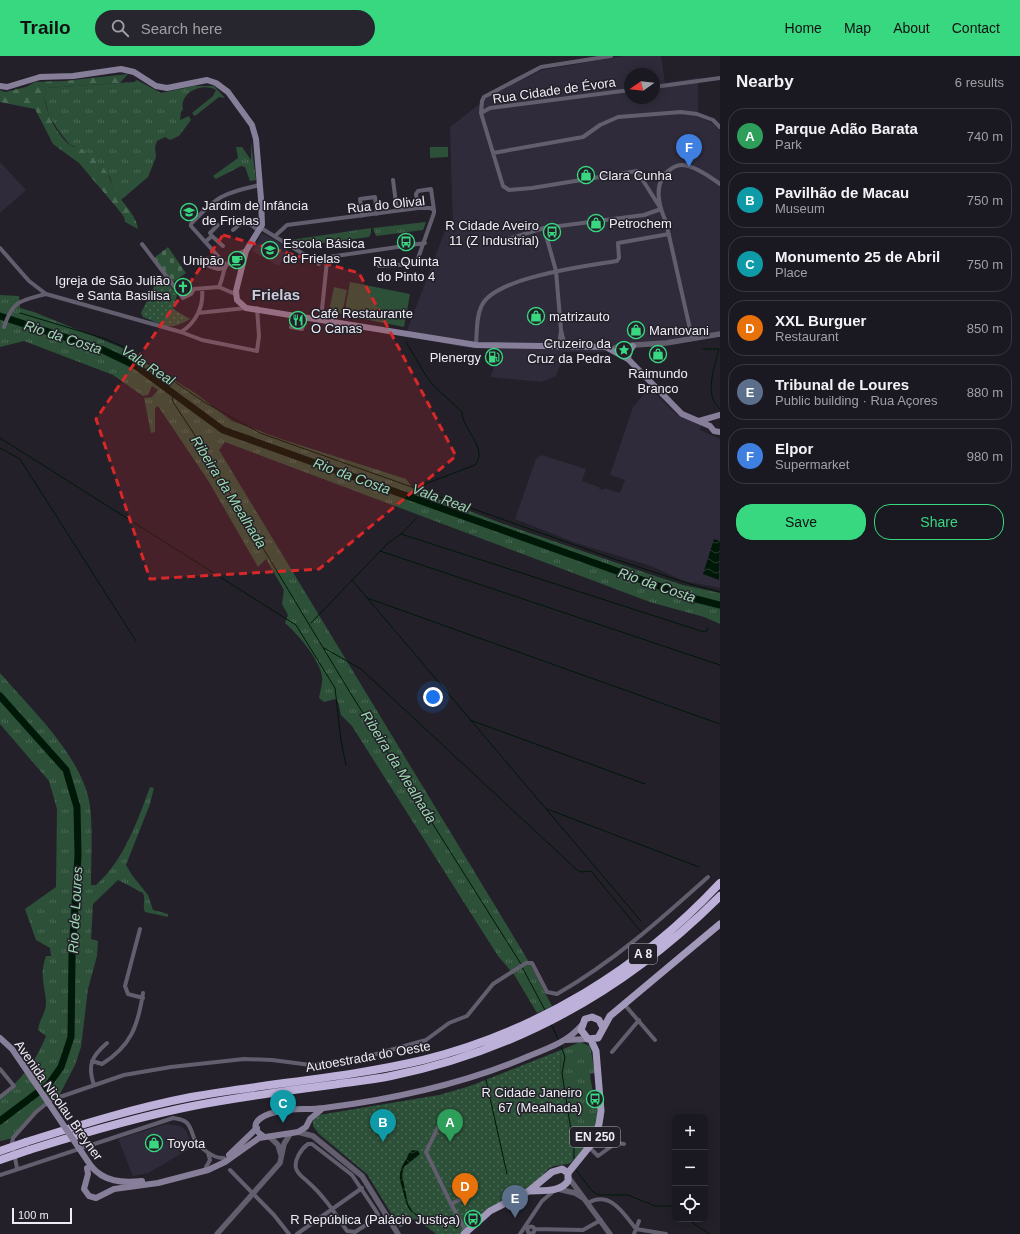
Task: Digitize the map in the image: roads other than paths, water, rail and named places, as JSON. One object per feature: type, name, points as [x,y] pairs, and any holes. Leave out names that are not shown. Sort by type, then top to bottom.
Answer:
[{"type":"highway","name":"Autoestrada do Oeste","points":[[557,1014],[642,954],[679,924],[720,883]]},
{"type":"highway","name":"Autoestrada do Oeste","points":[[0,1151],[27,1146],[143,1107],[246,1088],[346,1074],[423,1060],[543,1021],[601,993],[648,961],[670,943],[720,896]]},
{"type":"highway","name":"Autoestrada do Oeste","points":[[0,1160],[27,1146]]},
{"type":"main road","points":[[0,86],[6,87],[40,78],[73,76],[121,68],[134,72],[156,86],[167,88],[207,80],[216,83],[228,92],[242,109],[252,125],[256,139],[260,185],[260,230],[246,251],[238,279],[236,294],[237,300],[246,308],[257,308],[304,318],[321,319],[476,345],[599,346],[613,349],[628,359],[682,414],[710,426],[714,431],[720,432]]},
{"type":"main road","points":[[628,359],[629,352],[633,346]]},
{"type":"main road","points":[[699,421],[720,415]]},
{"type":"main road","points":[[710,426],[712,418]]},
{"type":"main road","points":[[596,1051],[600,1035],[610,1016],[720,924]]},
{"type":"main road","points":[[596,1051],[589,1039],[582,1034],[581,1026],[589,1018],[599,1020],[610,1016]]},
{"type":"main road","points":[[599,1020],[603,1028]]},
{"type":"main road","name":"Avenida Nicolau Breyner","points":[[88,1178],[95,1175],[114,1181],[137,1181],[176,1175],[206,1167],[224,1158],[257,1128],[257,1121],[263,1115],[288,1109],[322,1108],[408,1095],[455,1083],[503,1067],[555,1045],[566,1040],[581,1026]]},
{"type":"main road","points":[[589,1039],[595,1039],[600,1035]]},
{"type":"main road","name":"Avenida Nicolau Breyner","points":[[0,1038],[12,1049],[21,1066],[89,1167],[101,1177],[107,1188],[104,1194]]},
{"type":"main road","name":"Avenida Nicolau Breyner","points":[[566,1040],[589,1039]]},
{"type":"main road","name":"Avenida Nicolau Breyner","points":[[0,1043],[21,1066]]},
{"type":"main road","name":"EN 250","points":[[567,1174],[590,1148],[596,1136],[601,1111],[596,1051]]},
{"type":"main road","points":[[298,1132],[322,1108]]},
{"type":"main road","points":[[302,1109],[309,1121]]},
{"type":"main road","points":[[257,1128],[266,1137]]},
{"type":"main road","name":"Avenida Nicolau Breyner","points":[[89,1167],[88,1178],[84,1185],[86,1193],[92,1198],[96,1198],[114,1189],[158,1183],[208,1170],[225,1162],[254,1140],[298,1132]]},
{"type":"main road","points":[[465,1232],[490,1211],[529,1191],[552,1172],[567,1174],[566,1183],[555,1190],[529,1191]]},
{"type":"main road","points":[[545,1178],[545,1186],[555,1190]]},
{"type":"street","points":[[611,56],[541,67],[484,97],[481,113],[503,186],[506,189],[532,188],[637,171],[661,209]]},
{"type":"street","points":[[660,86],[720,78]]},
{"type":"street","name":"Rua Cidade de Évora","points":[[481,113],[490,108],[624,91]]},
{"type":"street","points":[[493,152],[583,137],[600,125],[618,117],[681,112],[697,114],[713,120],[720,126]]},
{"type":"street","points":[[692,338],[669,234],[661,209],[659,188],[663,174],[675,165],[687,165],[702,172],[720,184]]},
{"type":"street","points":[[393,180],[397,211]]},
{"type":"street","points":[[225,266],[191,226],[191,224],[215,200],[227,192],[260,185]]},
{"type":"street","points":[[418,208],[416,194],[418,191],[431,189],[434,210]]},
{"type":"street","points":[[362,216],[360,199],[375,197],[377,214]]},
{"type":"street","name":"Rua do Olival","points":[[275,236],[287,225],[418,208],[430,208],[434,210],[425,243],[416,264],[380,266]]},
{"type":"street","points":[[495,243],[544,228],[644,215],[661,209]]},
{"type":"street","points":[[234,230],[245,220],[260,230],[275,236],[308,257],[325,260]]},
{"type":"street","points":[[218,225],[210,233],[223,246]]},
{"type":"street","points":[[544,228],[556,271],[562,330],[562,346]]},
{"type":"street","points":[[476,345],[481,306],[498,290],[556,271],[617,261],[619,258],[618,242],[669,234]]},
{"type":"street","points":[[205,242],[212,236]]},
{"type":"street","points":[[320,265],[330,257],[425,243]]},
{"type":"street","points":[[142,244],[183,298],[191,294],[194,289],[219,287],[236,294]]},
{"type":"street","points":[[0,248],[29,281],[46,294],[181,332],[202,340],[257,351],[259,336],[257,308]]},
{"type":"street","points":[[209,266],[218,269],[225,266],[240,252],[246,251]]},
{"type":"street","points":[[315,259],[325,270]]},
{"type":"street","points":[[320,265],[325,260]]},
{"type":"street","points":[[321,319],[325,260]]},
{"type":"street","points":[[219,287],[225,266]]},
{"type":"street","points":[[181,332],[194,321],[198,313],[203,296],[202,289]]},
{"type":"street","points":[[4,327],[9,311],[24,300],[46,294]]},
{"type":"street","points":[[198,313],[246,308]]},
{"type":"street","points":[[291,327],[302,329],[303,326]]},
{"type":"street","points":[[613,349],[619,346],[633,346],[720,334]]},
{"type":"street","points":[[17,1168],[12,1143],[13,1138],[26,1122],[51,1100],[124,1075],[177,1066],[257,1059],[311,1065],[369,1056],[426,1040],[449,1023],[467,1016],[492,984],[526,963],[532,963],[547,992],[557,994],[632,944],[664,918],[708,877]]},
{"type":"street","points":[[140,929],[125,986],[128,994],[142,998]]},
{"type":"street","points":[[92,1061],[102,1064],[116,1054],[135,1031],[143,993]]},
{"type":"street","points":[[624,1004],[655,1040]]},
{"type":"street","points":[[612,1052],[639,1020]]},
{"type":"street","points":[[94,1085],[91,1069],[92,1061],[96,1053],[107,1043]]},
{"type":"street","points":[[0,1069],[14,1086],[0,1097]]},
{"type":"street","points":[[0,1175],[17,1168],[173,1118],[183,1120],[189,1125],[195,1140],[208,1152],[216,1158],[224,1158]]},
{"type":"street","points":[[309,1121],[313,1136]]},
{"type":"street","points":[[438,1128],[426,1152],[465,1232]]},
{"type":"street","points":[[298,1132],[313,1136],[362,1176],[398,1234]]},
{"type":"street","points":[[217,1234],[254,1193],[281,1159],[284,1144],[290,1134]]},
{"type":"street","points":[[266,1137],[279,1147],[281,1159]]},
{"type":"street","points":[[590,1148],[598,1156],[616,1143],[624,1144]]},
{"type":"street","points":[[312,1144],[352,1175],[362,1188],[378,1215],[375,1219],[355,1232],[350,1233],[319,1192],[297,1172],[295,1166],[298,1157],[304,1147],[312,1144]]},
{"type":"street","points":[[206,1167],[210,1160],[208,1152]]},
{"type":"street","points":[[230,1170],[254,1193],[290,1234]]},
{"type":"street","points":[[567,1174],[610,1234]]},
{"type":"street","points":[[297,1234],[362,1188]]},
{"type":"street","points":[[520,1234],[542,1201],[555,1190],[575,1193],[587,1201],[596,1199],[607,1200],[617,1205],[636,1229],[666,1234]]},
{"type":"street","points":[[452,1204],[471,1194]]},
{"type":"street","points":[[531,1218],[533,1228],[583,1230],[601,1220]]},
{"type":"street","points":[[634,1234],[639,1221]]},
{"type":"water","points":[[714,539],[720,541],[719,580],[703,574]]},
{"type":"water","points":[[413,1150],[418,1151],[420,1154],[404,1167],[402,1175],[408,1204],[413,1212],[421,1217],[410,1211],[405,1200],[400,1179],[402,1167],[409,1153]]},
{"type":"waterway","name":"Vala Real","points":[[20,313],[103,338],[124,347],[204,402],[260,433],[614,559],[690,584],[720,592]]},
{"type":"waterway","name":"Rio da Costa","points":[[0,316],[101,349],[136,366],[223,430],[692,598],[720,605]]},
{"type":"waterway","points":[[406,342],[433,385],[462,412],[463,419],[479,452],[475,465],[425,484],[420,490]]},
{"type":"waterway","points":[[703,349],[719,349],[713,372],[711,389],[712,397],[720,409]]},
{"type":"waterway","name":"Ribeira da Mealhada","points":[[174,395],[172,397],[173,402],[204,449],[351,694],[521,964]]},
{"type":"waterway","points":[[0,438],[296,625],[335,688],[341,741],[346,765]]},
{"type":"waterway","points":[[0,448],[20,459],[136,641]]},
{"type":"waterway","points":[[311,623],[387,544],[401,534],[417,518]]},
{"type":"waterway","points":[[401,534],[704,632],[707,631],[708,628]]},
{"type":"waterway","points":[[380,551],[720,665]]},
{"type":"waterway","points":[[352,580],[641,921]]},
{"type":"waterway","points":[[367,598],[720,724]]},
{"type":"waterway","points":[[324,648],[361,669],[576,869],[580,872],[591,871],[642,933]]},
{"type":"waterway","name":"Rio de Loures","points":[[0,696],[66,770],[77,807],[78,855],[72,955],[71,1037],[61,1067],[49,1084],[0,1121]]},
{"type":"waterway","points":[[470,720],[645,784]]},
{"type":"waterway","points":[[547,809],[699,867]]},
{"type":"waterway","name":"Ribeira da Mealhada","points":[[522,967],[545,1010]]},
{"type":"waterway","name":"Ribeira da Mealhada","points":[[551,1024],[559,1041]]},
{"type":"waterway","name":"Ribeira da Mealhada","points":[[561,1046],[565,1057],[562,1073],[574,1149],[574,1159]]},
{"type":"waterway","points":[[486,1080],[507,1174]]},
{"type":"waterway","name":"Ribeira da Mealhada","points":[[576,1170],[592,1191],[599,1195],[628,1195],[655,1206],[672,1206]]},
{"type":"waterway","name":"Ribeira da Mealhada","points":[[692,1222],[710,1234]]},
{"type":"place","name":"Elpor","points":[[689,167]]},
{"type":"place","name":"Clara Cunha","points":[[586,175]]},
{"type":"place","name":"Jardim de Infância de Frielas","points":[[189,212]]},
{"type":"place","name":"Petrochem","points":[[596,223]]},
{"type":"place","name":"R Cidade Aveiro 11 (Z Industrial)","points":[[552,232]]},
{"type":"place","name":"Rua Quinta do Pinto 4","points":[[406,242]]},
{"type":"place","name":"Escola Básica de Frielas","points":[[270,250]]},
{"type":"place","name":"Unipão","points":[[237,260]]},
{"type":"place","name":"Igreja de São Julião e Santa Basilisa","points":[[183,287]]},
{"type":"place","name":"matrizauto","points":[[536,316]]},
{"type":"place","name":"Café Restaurante O Canas","points":[[298,320]]},
{"type":"place","name":"Mantovani","points":[[636,330]]},
{"type":"place","name":"Cruzeiro da Cruz da Pedra","points":[[624,350]]},
{"type":"place","name":"Raimundo Branco","points":[[658,354]]},
{"type":"place","name":"Plenergy","points":[[494,357]]},
{"type":"place","name":"R Cidade Janeiro 67 (Mealhada)","points":[[595,1099]]},
{"type":"place","name":"Monumento 25 de Abril","points":[[283,1123]]},
{"type":"place","name":"Pavilhão de Macau","points":[[383,1142]]},
{"type":"place","name":"Parque Adão Barata","points":[[450,1142]]},
{"type":"place","name":"Toyota","points":[[154,1143]]},
{"type":"place","name":"XXL Burguer","points":[[465,1206]]},
{"type":"place","name":"Tribunal de Loures","points":[[515,1218]]},
{"type":"place","name":"R República (Palácio Justiça)","points":[[473,1219]]},
{"type":"district","name":"Frielas","points":[[276,295]]}]
